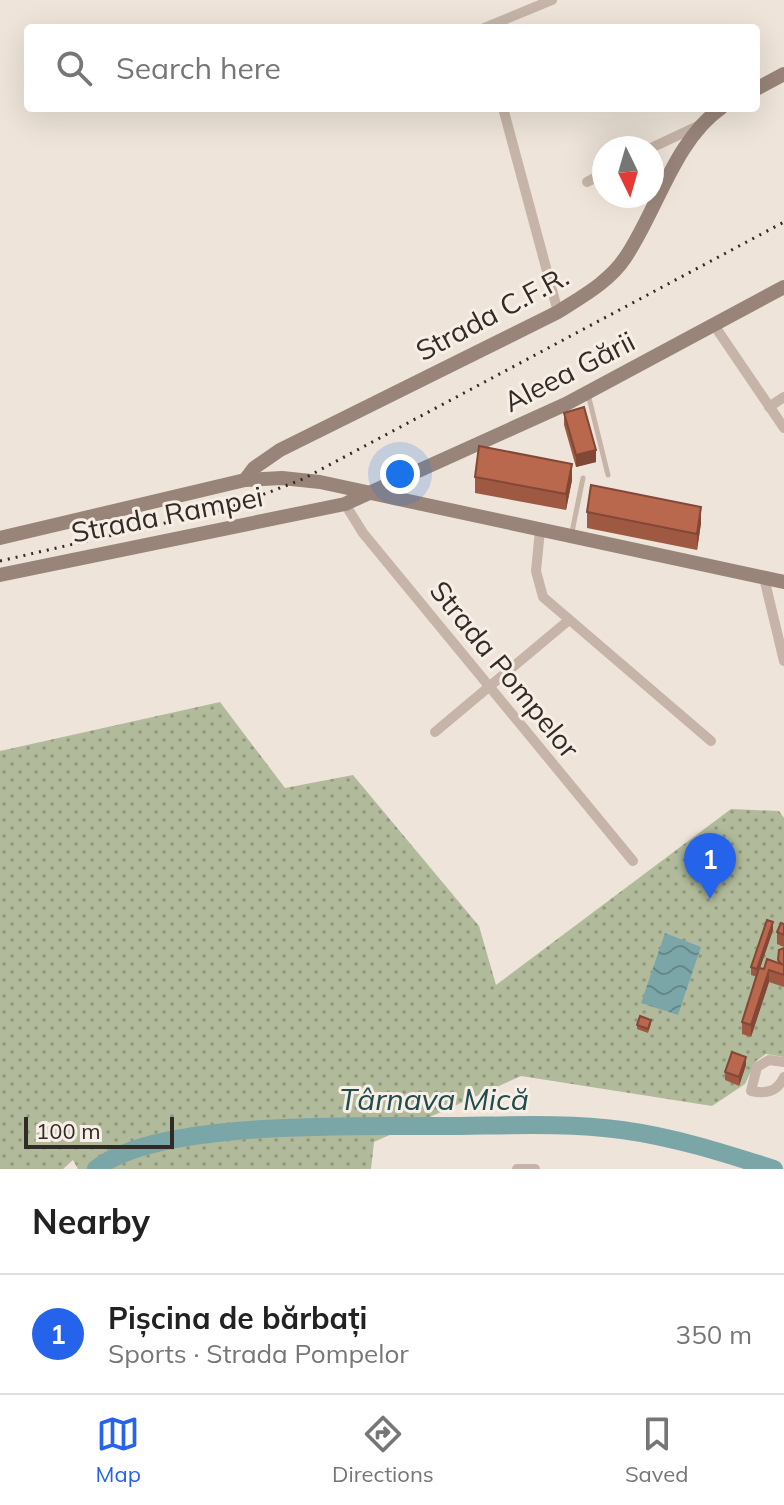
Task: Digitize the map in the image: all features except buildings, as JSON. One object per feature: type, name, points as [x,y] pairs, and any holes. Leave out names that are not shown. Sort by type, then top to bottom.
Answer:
[{"type":"street","points":[[494,24],[552,0]]},
{"type":"street","points":[[760,87],[784,74]]},
{"type":"street","points":[[504,112],[558,312]]},
{"type":"street","name":"Strada C.F.R.","points":[[664,142],[700,125],[716,112]]},
{"type":"street","name":"Strada C.F.R.","points":[[245,480],[254,468],[280,450],[558,312],[600,284],[624,259],[700,125]]},
{"type":"street","points":[[587,182],[592,179]]},
{"type":"street","name":"Aleea Gării","points":[[345,504],[587,392],[784,287]]},
{"type":"street","points":[[714,325],[784,428]]},
{"type":"street","points":[[769,407],[784,397]]},
{"type":"street","points":[[0,538],[245,480],[303,479],[784,582]]},
{"type":"street","name":"Strada Rampei","points":[[0,575],[345,504]]},
{"type":"street","name":"Strada Pompelor","points":[[345,504],[363,533],[633,861]]},
{"type":"street","points":[[540,530],[536,571],[539,590],[569,620],[711,741]]},
{"type":"street","points":[[764,578],[784,661]]},
{"type":"street","points":[[435,732],[487,685],[569,620]]},
{"type":"street","points":[[784,1062],[769,1060],[757,1067],[751,1091],[763,1093],[774,1090],[784,1077]]},
{"type":"street","points":[[517,1169],[535,1169]]},
{"type":"lane","points":[[587,392],[608,475]]},
{"type":"lane","points":[[571,536],[583,478]]},
{"type":"green space","points":[[220,702],[285,788],[353,775],[479,926],[496,985],[731,809],[779,811],[784,818],[784,1057],[766,1054],[756,1061],[745,1084],[712,1106],[521,1076],[374,1142],[371,1169],[78,1169],[73,1160],[63,1169],[0,1169],[0,751]]},
{"type":"water","points":[[665,933],[701,947],[678,1015],[641,1003]]},
{"type":"waterway","name":"Târnava Mică","points":[[96,1169],[125,1153],[164,1141],[210,1134],[312,1127],[531,1125],[641,1133],[699,1146],[774,1169]]},
{"type":"railway","points":[[0,561],[226,509],[303,479],[784,222]]},
{"type":"place","name":"Pișcina de bărbați","points":[[710,899]]}]
